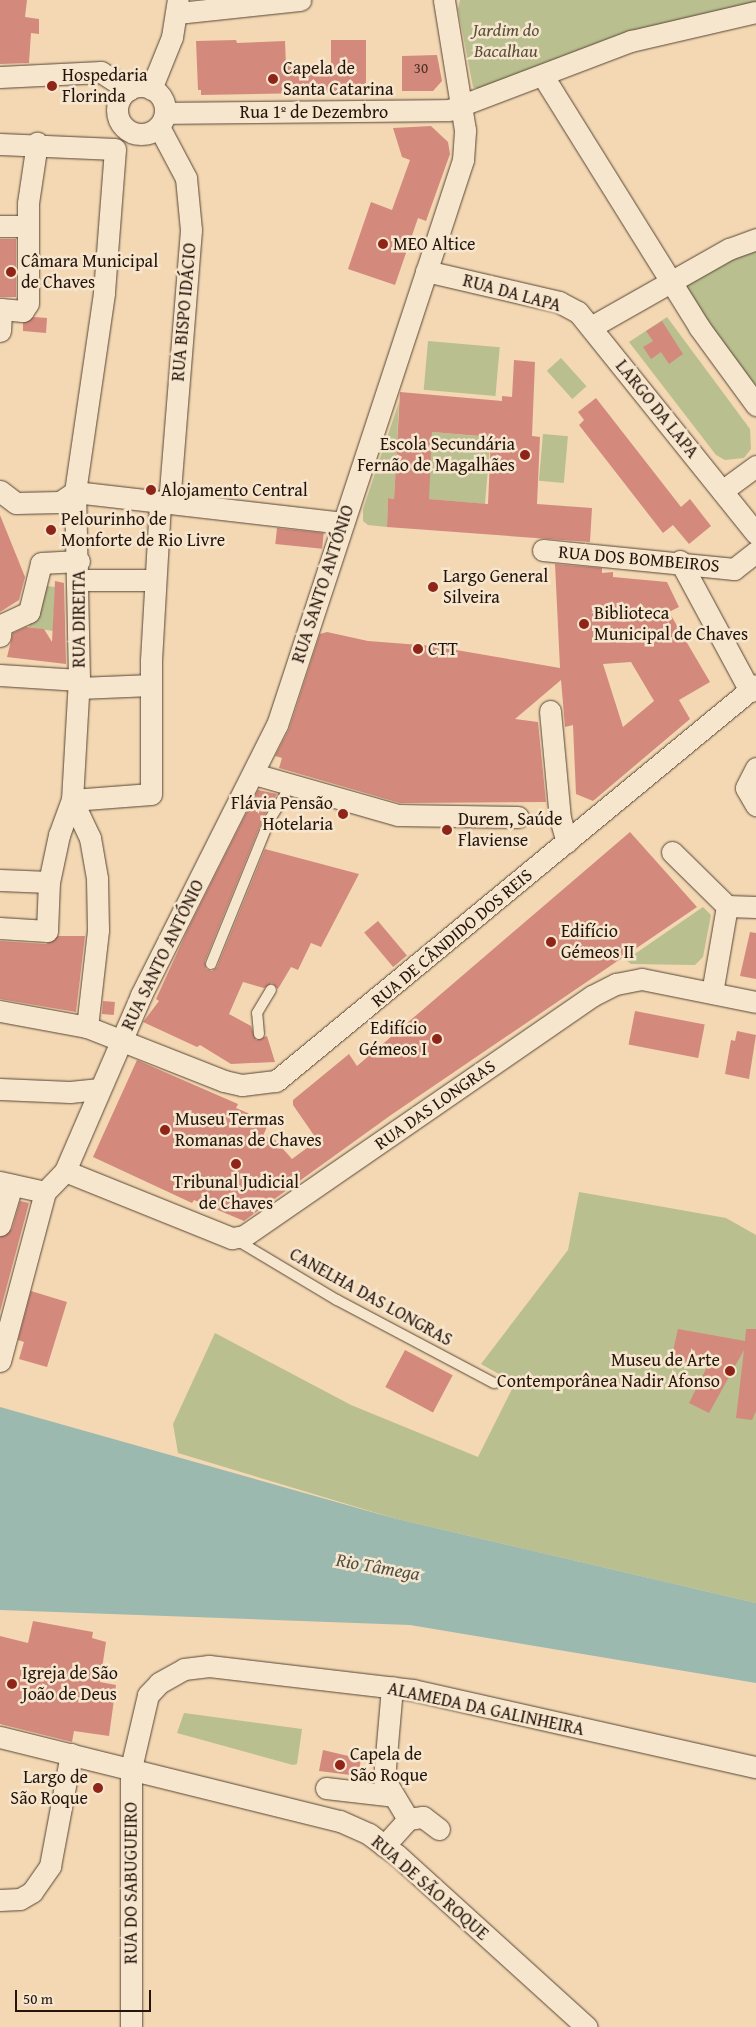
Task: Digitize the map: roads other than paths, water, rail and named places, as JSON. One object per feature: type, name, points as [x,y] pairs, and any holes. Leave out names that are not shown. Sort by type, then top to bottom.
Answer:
[{"type":"street","points":[[151,89],[172,38],[178,7],[300,0]]},
{"type":"street","name":"RUA SANTO ANTÓNIO","points":[[65,1171],[141,995],[254,774],[277,725],[463,160],[466,136],[444,0]]},
{"type":"street","name":"Rua 1º de Dezembro","points":[[162,120],[434,112],[462,108],[631,41],[756,12]]},
{"type":"street","points":[[0,78],[101,72],[129,90],[151,89],[162,99],[162,120],[146,134],[131,132],[118,115],[120,100],[129,90]]},
{"type":"street","points":[[543,76],[672,280],[699,327],[756,405]]},
{"type":"street","name":"RUA BISPO IDÁCIO","points":[[72,800],[151,794],[151,685],[155,580],[165,503],[191,230],[186,178],[162,120]]},
{"type":"street","points":[[0,144],[38,143],[115,149],[131,132]]},
{"type":"street","points":[[0,331],[1,309],[23,311],[28,303],[28,203],[38,143]]},
{"type":"street","name":"RUA DIREITA","points":[[87,1027],[98,930],[96,878],[90,838],[72,800],[79,684],[79,570],[75,492],[104,292],[115,149]]},
{"type":"street","points":[[0,226],[28,226]]},
{"type":"street","points":[[592,327],[729,249],[756,239]]},
{"type":"street","name":"RUA DA LAPA","points":[[426,271],[559,302],[578,312],[592,327]]},
{"type":"street","name":"LARGO DA LAPA","points":[[592,327],[756,533]]},
{"type":"street","points":[[722,491],[756,466]]},
{"type":"street","points":[[0,491],[16,503],[60,502],[75,492],[343,523]]},
{"type":"street","name":"RUA DOS BOMBEIROS","points":[[542,550],[680,561],[734,569],[756,552]]},
{"type":"street","points":[[680,561],[753,688]]},
{"type":"street","points":[[0,636],[0,625],[28,612],[41,563],[155,580]]},
{"type":"street","points":[[0,674],[79,684],[151,685]]},
{"type":"street","name":"RUA DE CÂNDIDO DOS REIS","points":[[122,1040],[224,1081],[242,1085],[279,1075],[567,842],[753,688]]},
{"type":"street","points":[[550,711],[560,818],[567,842]]},
{"type":"street","points":[[756,768],[746,788],[756,805]]},
{"type":"street","points":[[254,774],[398,815],[518,817]]},
{"type":"street","points":[[0,928],[47,931],[49,882],[60,835],[72,800]]},
{"type":"street","points":[[672,852],[727,906],[756,907]]},
{"type":"street","points":[[0,880],[49,882]]},
{"type":"street","points":[[727,906],[712,993],[756,1002]]},
{"type":"street","name":"RUA DAS LONGRAS","points":[[232,1238],[252,1232],[592,996],[616,984],[642,979],[712,993]]},
{"type":"street","points":[[0,1010],[87,1027],[122,1040]]},
{"type":"street","points":[[0,1089],[70,1092],[100,1089]]},
{"type":"street","points":[[6,1365],[6,1340],[45,1192],[65,1171],[232,1238]]},
{"type":"street","points":[[0,1225],[6,1184],[45,1192]]},
{"type":"street","points":[[6,1365],[51,1210],[45,1192]]},
{"type":"street","name":"ALAMEDA DA GALINHEIRA","points":[[131,1768],[148,1695],[159,1683],[184,1669],[209,1666],[392,1687],[756,1767]]},
{"type":"street","points":[[392,1687],[384,1780],[408,1818]]},
{"type":"street","name":"RUA DE SÃO ROQUE","points":[[0,1737],[340,1821],[384,1846],[587,2027]]},
{"type":"street","points":[[4,1900],[20,1899],[32,1892],[50,1866],[71,1754]]},
{"type":"street","name":"RUA DO SABUGUEIRO","points":[[131,1768],[131,2027]]},
{"type":"street","points":[[326,1788],[394,1796]]},
{"type":"street","points":[[384,1846],[408,1818],[423,1817],[439,1829]]},
{"type":"lane","points":[[214,962],[270,819],[284,795]]},
{"type":"lane","points":[[259,1034],[257,1013],[271,990]]},
{"type":"lane","name":"CANELHA DAS LONGRAS","points":[[232,1238],[338,1300],[494,1383]]},
{"type":"water","name":"Rio Tâmega","points":[[0,1407],[393,1518],[756,1603],[756,1683],[410,1625],[0,1610]]},
{"type":"place","name":"Capela de Santa Catarina","points":[[273,79]]},
{"type":"place","name":"Hospedaria Florinda","points":[[52,86]]},
{"type":"place","name":"MEO Altice","points":[[383,244]]},
{"type":"place","name":"Câmara Municipal de Chaves","points":[[11,272]]},
{"type":"place","name":"Escola Secundária Fernão de Magalhães","points":[[525,455]]},
{"type":"place","name":"Alojamento Central","points":[[151,490]]},
{"type":"place","name":"Pelourinho de Monforte de Rio Livre","points":[[51,530]]},
{"type":"place","name":"Largo General Silveira","points":[[433,587]]},
{"type":"place","name":"Biblioteca Municipal de Chaves","points":[[584,624]]},
{"type":"place","name":"CTT","points":[[418,649]]},
{"type":"place","name":"Flávia Pensão Hotelaria","points":[[343,814]]},
{"type":"place","name":"Durem, Saúde Flaviense","points":[[447,830]]},
{"type":"place","name":"Edifício Gémeos II","points":[[551,942]]},
{"type":"place","name":"Edifício Gémeos I","points":[[437,1039]]},
{"type":"place","name":"Museu Termas Romanas de Chaves","points":[[165,1130]]},
{"type":"place","name":"Tribunal Judicial de Chaves","points":[[236,1164]]},
{"type":"place","name":"Museu de Arte Contemporânea Nadir Afonso","points":[[730,1371]]},
{"type":"place","name":"Igreja de São João de Deus","points":[[12,1684]]},
{"type":"place","name":"Capela de São Roque","points":[[340,1765]]},
{"type":"place","name":"Largo de São Roque","points":[[98,1788]]},
{"type":"park label","name":"Jardim do Bacalhau","points":[[506,41]]}]
